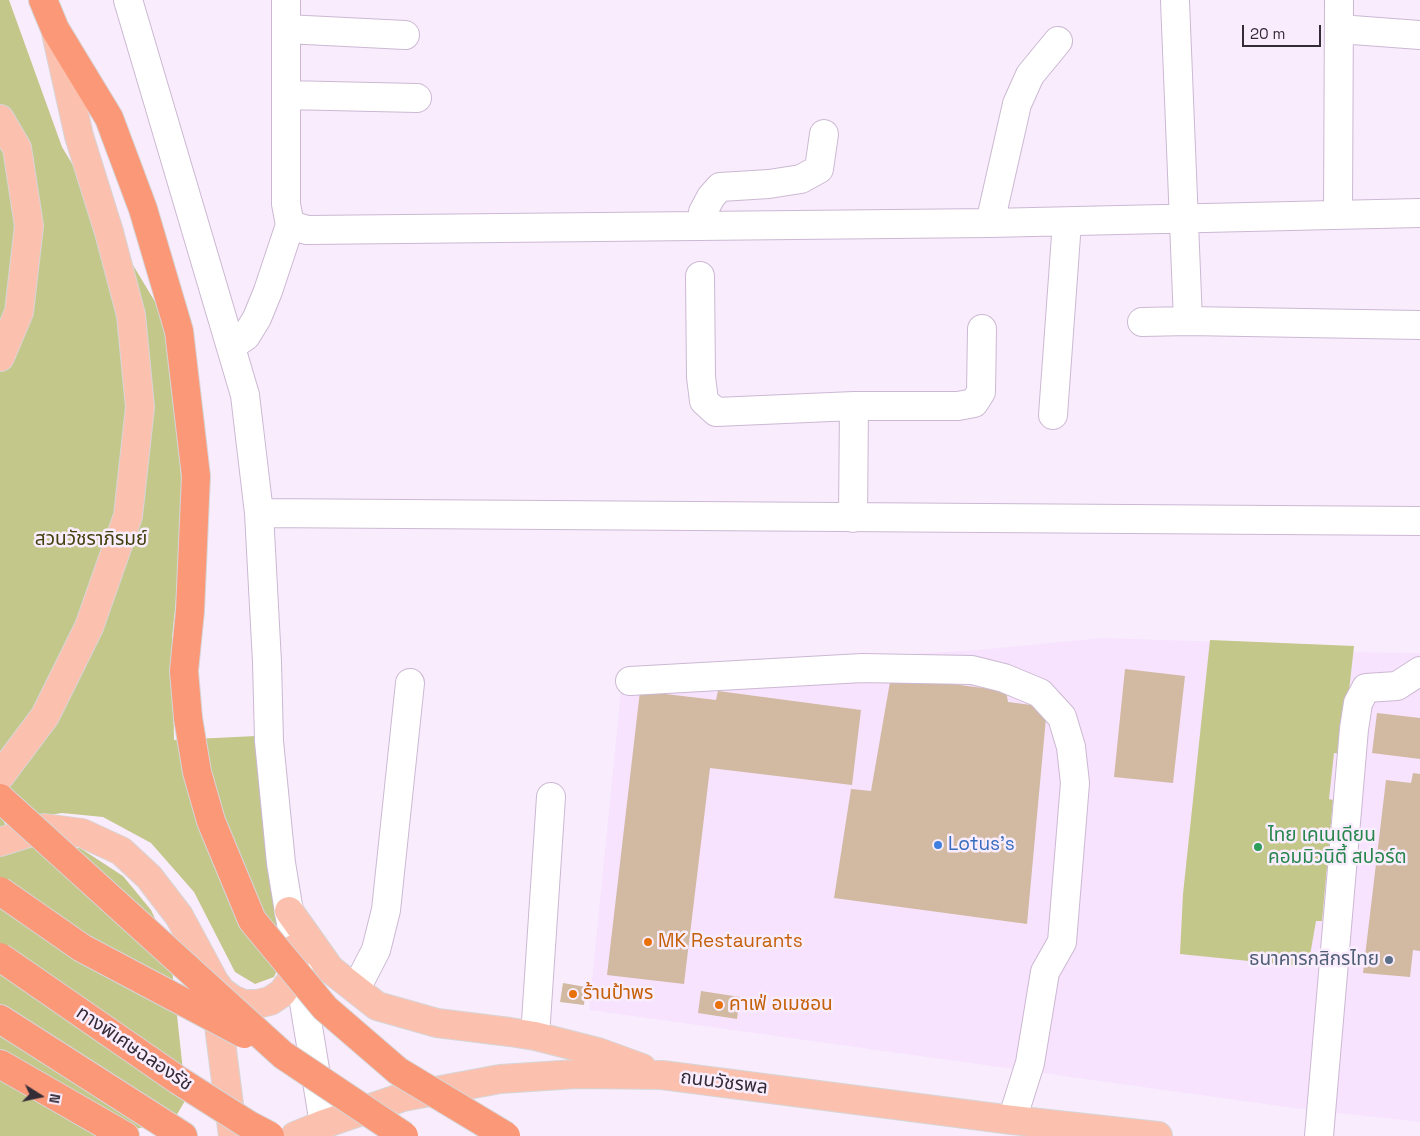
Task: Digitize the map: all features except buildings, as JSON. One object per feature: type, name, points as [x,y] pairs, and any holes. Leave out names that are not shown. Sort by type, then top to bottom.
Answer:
[{"type":"highway","points":[[43,0],[55,29],[109,118],[143,209],[179,331],[196,476],[190,611],[184,670],[188,718],[197,772],[211,820],[252,920],[325,1008],[398,1071],[506,1136]]},
{"type":"highway","points":[[0,798],[283,1055]]},
{"type":"highway","points":[[0,891],[82,948],[283,1055],[404,1136]]},
{"type":"highway","name":"ทางพิเศษฉลองรัช","points":[[0,956],[178,1080],[249,1125],[270,1136]]},
{"type":"highway","points":[[0,1019],[184,1136]]},
{"type":"highway","points":[[0,1064],[125,1136]]},
{"type":"main road","points":[[0,776],[44,716],[90,627],[128,516],[140,407],[131,315],[109,232],[79,136],[55,29]]},
{"type":"main road","points":[[0,119],[17,148],[29,226],[19,312],[0,357]]},
{"type":"main road","points":[[0,842],[44,828],[82,833],[121,851],[149,877],[179,916],[221,991],[232,999],[244,1004],[270,1001],[282,993],[290,982],[295,970],[294,943]]},
{"type":"main road","points":[[289,911],[330,969],[377,1006],[437,1023],[535,1036],[598,1052],[662,1075]]},
{"type":"main road","points":[[213,979],[233,1136]]},
{"type":"main road","name":"ถนนวัชรพล","points":[[295,1136],[403,1097],[500,1079],[576,1074],[662,1075],[1012,1120],[1158,1136]]},
{"type":"street","points":[[128,0],[246,394],[259,513],[269,740],[281,863],[324,1124]]},
{"type":"street","points":[[231,346],[246,336],[257,318],[290,224],[286,204],[286,0]]},
{"type":"street","points":[[1338,214],[1339,0]]},
{"type":"street","points":[[1175,1],[1188,321]]},
{"type":"street","points":[[286,29],[405,35]]},
{"type":"street","points":[[1339,29],[1420,35]]},
{"type":"street","points":[[990,223],[1017,104],[1030,75],[1058,41]]},
{"type":"street","points":[[286,95],[417,98]]},
{"type":"street","points":[[701,226],[703,212],[711,197],[720,187],[769,184],[801,179],[820,169],[824,134]]},
{"type":"street","points":[[290,224],[307,230],[990,223],[1420,212]]},
{"type":"street","points":[[1053,415],[1067,222]]},
{"type":"street","points":[[700,276],[701,377],[704,401],[716,412],[854,406],[958,406],[974,403],[981,392],[982,329]]},
{"type":"street","points":[[1142,322],[1420,325]]},
{"type":"street","points":[[853,518],[854,406]]},
{"type":"street","points":[[259,513],[1420,521]]},
{"type":"street","points":[[630,681],[862,668],[972,670],[1004,678],[1040,694],[1062,717],[1071,747],[1075,783],[1062,942],[1045,972],[1030,1063],[1012,1120]]},
{"type":"street","points":[[1319,1136],[1354,729],[1358,703],[1366,688],[1397,686],[1420,671]]},
{"type":"street","points":[[356,989],[376,950],[386,910],[410,683]]},
{"type":"street","points":[[535,1036],[551,797]]},
{"type":"shaded area","points":[[1102,638],[1354,646],[1353,652],[1420,653],[1420,1122],[1301,1109],[589,1010],[623,671],[978,650]]},
{"type":"green space","name":"สวนวัชราภิรมย์","points":[[0,0],[9,0],[62,147],[163,315],[178,421],[182,496],[182,544],[172,638],[174,740],[256,736],[287,948],[274,977],[255,984],[235,972],[194,892],[151,843],[103,817],[62,813],[4,822],[17,847],[80,848],[123,876],[151,910],[170,950],[186,1099],[175,1118],[112,1136],[0,1136]]},
{"type":"green space","name":"ไทย เคเนเดียน คอมมิวนิตี้ สปอร์ต","points":[[1210,640],[1354,646],[1342,754],[1334,753],[1329,799],[1333,800],[1322,921],[1316,921],[1308,967],[1180,954],[1183,894]]},
{"type":"place","name":"Lotus's","points":[[938,845]]},
{"type":"place","name":"ไทย เคเนเดียน คอมมิวนิตี้ สปอร์ต","points":[[1258,847]]},
{"type":"place","name":"MK Restaurants","points":[[648,942]]},
{"type":"place","name":"ธนาคารกสิกรไทย","points":[[1389,960]]},
{"type":"place","name":"ร้านป้าพร","points":[[573,994]]},
{"type":"place","name":"คาเฟ่ อเมซอน","points":[[719,1005]]}]
